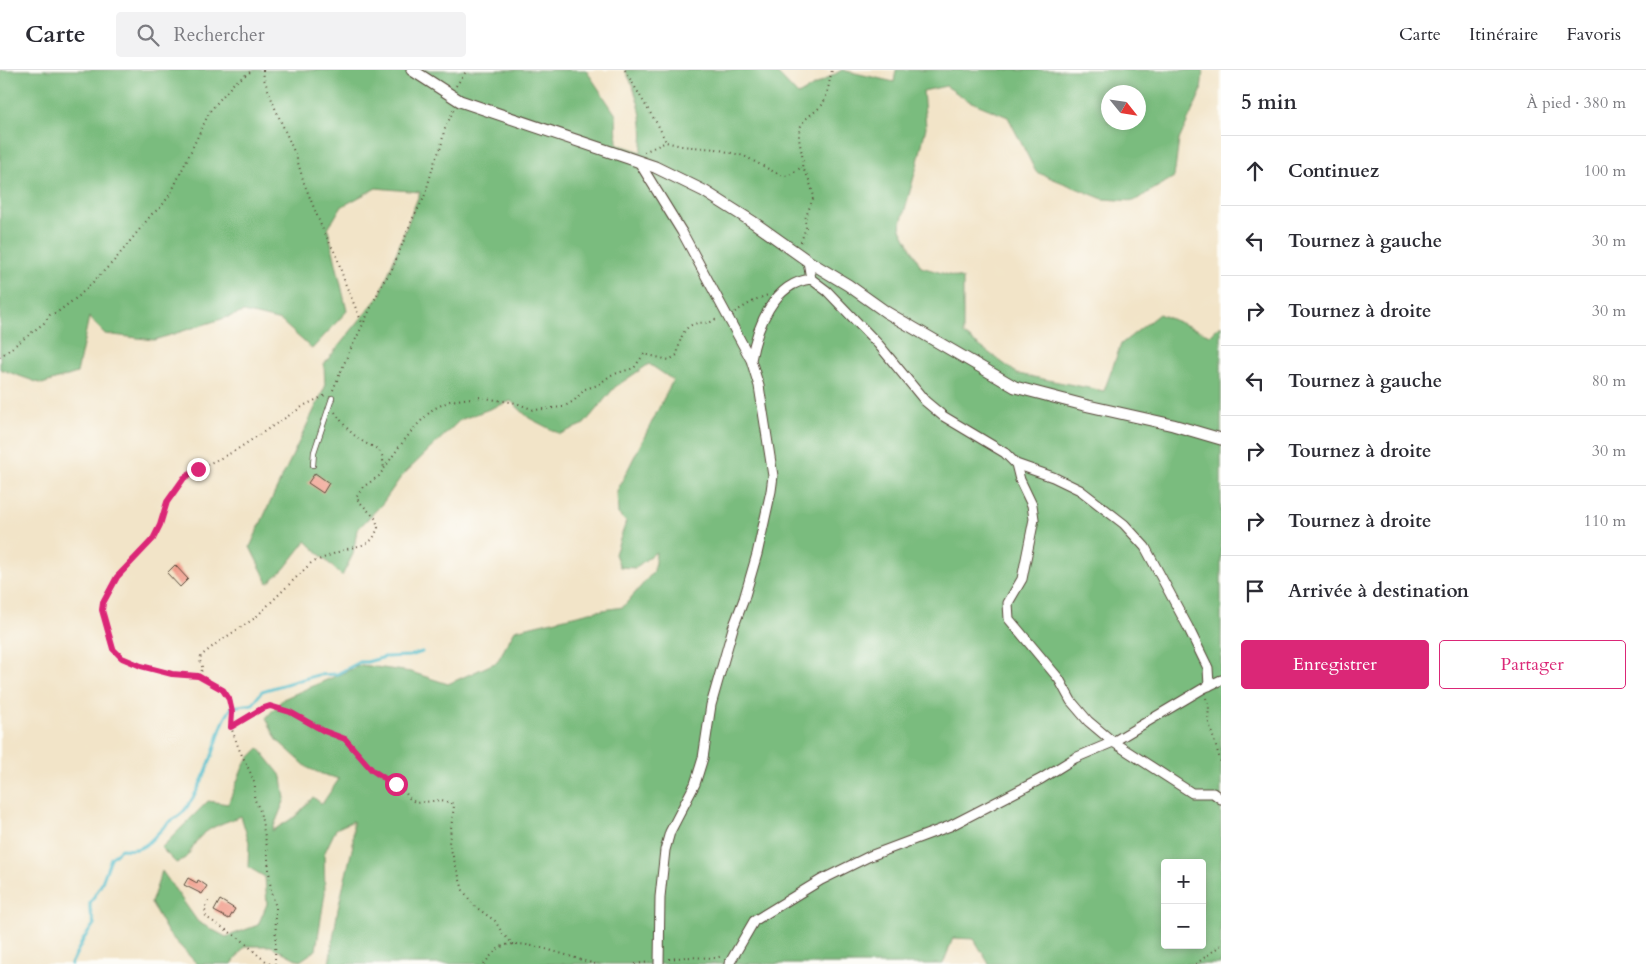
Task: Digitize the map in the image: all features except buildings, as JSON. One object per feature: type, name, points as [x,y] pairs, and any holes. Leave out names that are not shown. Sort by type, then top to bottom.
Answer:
[{"type":"street","points":[[412,70],[460,101],[655,167],[704,190],[886,312],[1015,386],[1084,405],[1173,425],[1221,439]]},
{"type":"street","points":[[639,162],[682,232],[751,360],[759,386],[773,476],[757,554],[733,628],[712,705],[695,784],[670,832],[665,850],[660,897],[658,963]]},
{"type":"street","points":[[808,261],[811,279]]},
{"type":"street","points":[[751,360],[755,339],[765,316],[777,297],[801,280],[811,279],[828,291],[879,345],[925,401],[943,416],[1005,453],[1016,464],[1053,477],[1080,490],[1116,517],[1145,546],[1208,668],[1206,687]]},
{"type":"street","points":[[1016,464],[1020,480],[1032,505],[1034,519],[1022,579],[1008,603],[1009,619],[1059,679],[1071,701],[1088,721],[1113,742],[1192,793],[1213,794],[1221,799]]},
{"type":"street","points":[[729,964],[754,921],[821,880],[870,856],[950,826],[1041,779],[1075,758],[1113,742],[1221,680]]},
{"type":"lane","points":[[313,465],[314,452],[332,395]]},
{"type":"path","points":[[0,357],[44,323],[50,315],[59,311],[79,296],[114,261],[171,193],[210,111],[234,83],[252,70]]},
{"type":"path","points":[[263,70],[264,79],[274,108],[296,156],[304,183],[322,228],[337,257],[364,325]]},
{"type":"path","points":[[456,86],[467,70]]},
{"type":"path","points":[[626,70],[666,142]]},
{"type":"path","points":[[627,158],[636,156],[666,142],[681,146],[732,152],[744,156],[780,175],[788,176],[802,167],[804,159],[799,140],[800,129],[805,119],[824,102],[832,70]]},
{"type":"path","points":[[384,470],[382,454],[378,449],[362,441],[343,425],[333,407],[332,395],[349,352],[364,325],[383,282],[391,272],[412,220],[424,198],[441,147],[444,131],[460,101]]},
{"type":"path","points":[[802,167],[808,176],[814,196],[805,219],[806,227],[801,245],[808,261]]},
{"type":"path","points":[[198,676],[202,669],[201,656],[255,618],[311,562],[366,544],[373,539],[378,528],[376,519],[356,498],[363,487],[379,476],[416,426],[433,410],[450,401],[478,397],[516,403],[534,410],[563,407],[574,401],[585,389],[598,385],[611,375],[634,368],[644,354],[669,360],[676,355],[682,335],[687,327],[697,324],[709,324],[726,313],[733,313],[764,296],[781,294]]},
{"type":"path","points":[[275,964],[276,907],[271,892],[270,868],[260,811],[254,798],[255,785],[231,727],[232,712],[229,699],[223,690],[198,676],[172,674],[141,666],[122,658],[113,649],[102,610],[103,603],[117,577],[153,539],[160,525],[167,502],[184,478],[233,452],[314,400],[332,395]]},
{"type":"path","points":[[1206,687],[1208,720],[1221,763]]},
{"type":"path","points":[[231,727],[261,709],[270,706],[283,710],[324,731],[345,739],[372,770],[403,789],[409,798],[416,803],[441,800],[451,802],[454,806],[449,843],[463,890],[473,905],[495,921],[503,934],[514,944]]},
{"type":"path","points":[[208,901],[205,909],[206,918],[242,940],[270,964]]},
{"type":"path","points":[[484,964],[502,947],[514,944],[541,948],[596,964]]},
{"type":"path","points":[[1196,964],[1221,945]]},
{"type":"path","points":[[635,964],[658,963],[686,957],[716,958],[736,952]]},
{"type":"green space","points":[[0,70],[586,70],[616,115],[617,144],[641,152],[642,120],[634,89],[625,70],[774,70],[798,95],[842,70],[894,82],[896,70],[1203,70],[1201,92],[1179,140],[1174,177],[1134,201],[1103,199],[1036,172],[1008,117],[969,101],[946,86],[923,91],[926,127],[900,227],[921,267],[963,279],[963,334],[1018,374],[1104,391],[1121,344],[1159,314],[1210,335],[1221,325],[1221,964],[989,964],[974,939],[953,938],[943,964],[329,964],[338,909],[353,845],[353,821],[336,829],[324,854],[325,893],[316,950],[300,961],[271,946],[245,946],[232,964],[197,964],[168,933],[151,903],[162,871],[198,922],[226,937],[258,925],[267,904],[265,877],[248,867],[249,842],[241,816],[208,830],[199,838],[188,855],[176,863],[161,848],[208,801],[228,804],[245,762],[259,748],[282,777],[285,799],[272,831],[296,816],[313,797],[322,804],[339,779],[308,768],[277,740],[266,718],[283,699],[361,665],[411,672],[448,684],[497,662],[515,630],[590,612],[623,607],[654,571],[656,552],[635,568],[620,567],[615,554],[626,522],[618,514],[617,491],[673,380],[649,364],[615,387],[584,424],[560,434],[529,418],[511,401],[460,420],[401,477],[382,504],[357,530],[353,554],[342,576],[306,541],[284,569],[268,583],[250,547],[325,387],[324,364],[380,295],[420,192],[376,188],[341,207],[328,229],[347,311],[312,349],[281,321],[244,312],[154,340],[105,334],[89,317],[77,373],[42,384],[0,369]]},
{"type":"waterway","points":[[71,964],[83,940],[94,924],[90,903],[101,885],[111,858],[121,849],[134,849],[144,846],[168,823],[184,811],[201,783],[223,724],[232,707],[253,704],[262,691],[318,675],[337,674],[360,662],[385,657],[410,656],[422,652]]},
{"type":"route","points":[[198,469],[184,478],[176,489],[167,502],[160,525],[153,539],[117,577],[103,603],[102,610],[113,649],[122,658],[141,666],[172,674],[198,676],[223,690],[229,699],[232,712],[231,727],[261,709],[270,706],[290,712],[324,731],[345,739],[372,770],[396,784]]}]
